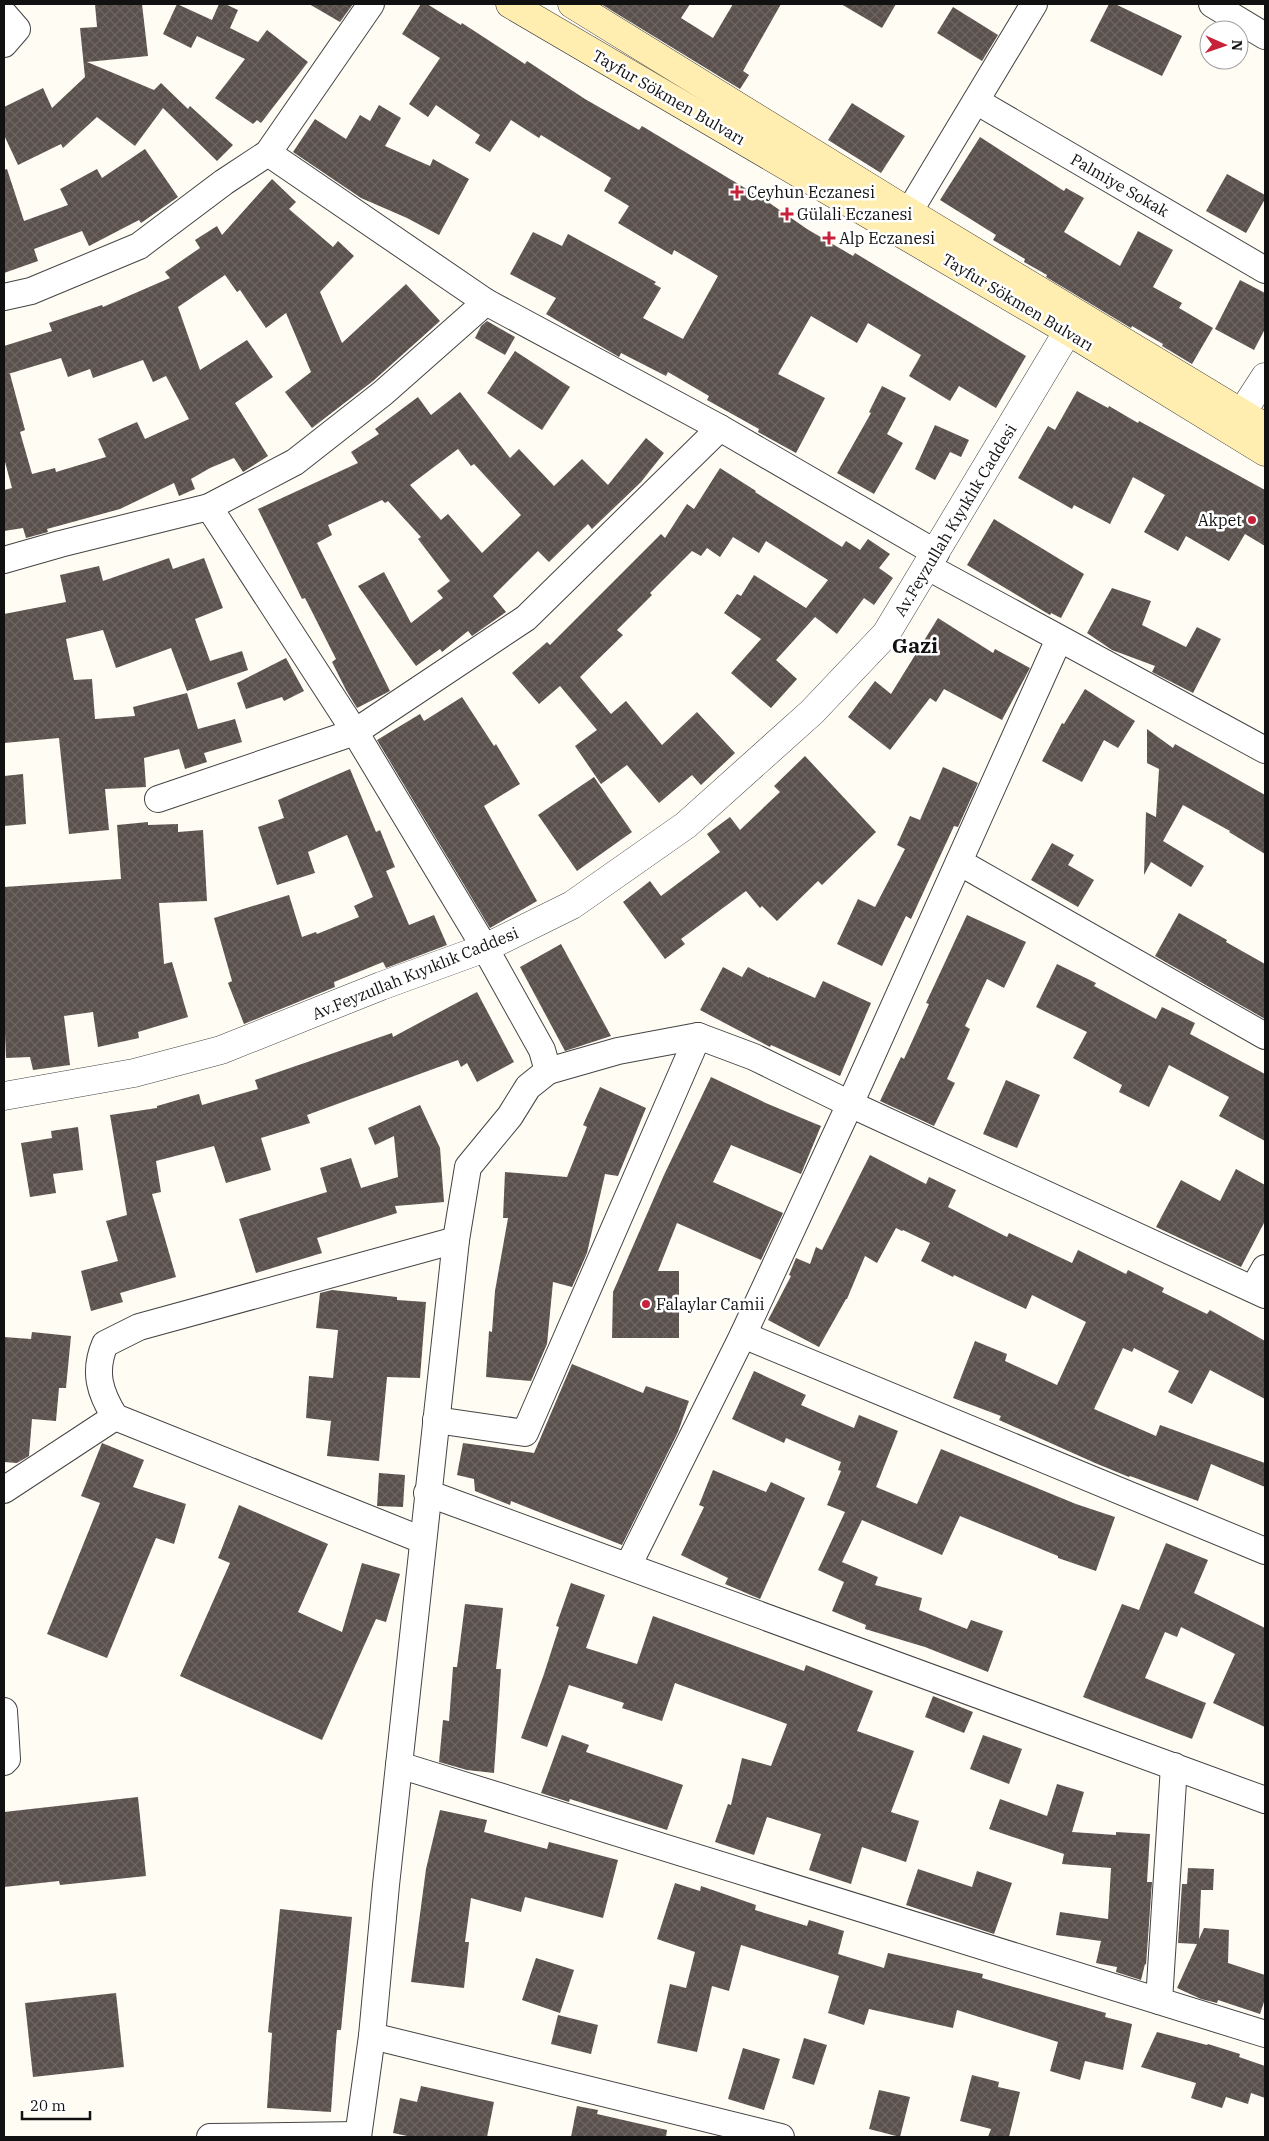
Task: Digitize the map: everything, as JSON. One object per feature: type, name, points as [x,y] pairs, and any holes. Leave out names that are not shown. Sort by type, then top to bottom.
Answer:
[{"type":"main road","name":"Tayfur Sökmen Bulvarı","points":[[510,4],[1068,330],[1265,452]]},
{"type":"main road","name":"Tayfur Sökmen Bulvarı","points":[[572,4],[1265,427]]},
{"type":"street","points":[[4,297],[31,291],[139,246],[224,182],[268,153],[371,4]]},
{"type":"street","points":[[910,212],[1033,4]]},
{"type":"street","points":[[1212,4],[1265,36]]},
{"type":"street","points":[[4,14],[17,29],[4,44]]},
{"type":"street","name":"Palmiye Sokak","points":[[976,101],[1265,270]]},
{"type":"street","points":[[268,153],[486,302],[720,428],[1059,639],[1265,750]]},
{"type":"street","points":[[4,560],[209,507],[295,462],[383,393],[486,302]]},
{"type":"street","name":"Av.Feyzullah Kıyıklık Caddesi","points":[[4,1096],[134,1073],[221,1050],[380,986],[485,948],[572,905],[686,825],[812,712],[886,634],[1068,330]]},
{"type":"street","points":[[1241,414],[1265,377]]},
{"type":"street","points":[[158,798],[355,732],[526,618],[720,428]]},
{"type":"street","points":[[209,507],[355,732],[485,948],[542,1050],[548,1071]]},
{"type":"street","points":[[628,1566],[743,1335],[850,1104],[1059,639]]},
{"type":"street","points":[[958,862],[1265,1036]]},
{"type":"street","points":[[436,1420],[525,1433],[698,1036]]},
{"type":"street","points":[[210,2137],[358,2136],[372,2036],[422,1540],[456,1240],[468,1167],[510,1116],[528,1087],[548,1071],[618,1051],[698,1036],[754,1056],[850,1104],[1261,1284]]},
{"type":"street","points":[[422,1540],[115,1417],[103,1398],[100,1385],[99,1357],[105,1344],[139,1328],[456,1240]]},
{"type":"street","points":[[743,1335],[1265,1552]]},
{"type":"street","points":[[4,1490],[115,1417]]},
{"type":"street","points":[[427,1493],[1265,1800]]},
{"type":"street","points":[[4,1711],[7,1759],[4,1762]]},
{"type":"street","points":[[399,1765],[1265,2034]]},
{"type":"street","points":[[1159,2001],[1174,1766]]},
{"type":"street","points":[[372,2036],[705,2128],[781,2137]]},
{"type":"building","points":[[95,4],[142,4],[148,56],[87,62],[154,90],[161,83],[188,109],[190,106],[233,145],[217,161],[163,108],[135,146],[97,117],[63,148],[61,144],[18,165],[4,135],[4,107],[43,88],[52,108],[85,77],[80,28],[97,27]]},
{"type":"building","points":[[177,4],[212,20],[219,4],[225,4],[238,10],[230,28],[258,42],[267,30],[308,62],[261,123],[257,120],[253,124],[215,98],[245,59],[197,36],[191,48],[163,34]]},
{"type":"building","points":[[309,4],[353,4],[340,22]]},
{"type":"building","points":[[421,4],[427,4],[461,25],[462,23],[525,64],[527,61],[585,99],[639,130],[642,126],[768,202],[807,229],[853,256],[855,253],[1026,356],[996,408],[959,386],[950,401],[909,376],[921,355],[868,323],[857,343],[811,316],[778,374],[825,398],[796,453],[758,432],[759,429],[707,400],[709,396],[668,372],[666,376],[621,353],[619,357],[546,314],[556,298],[510,274],[533,232],[562,246],[568,234],[656,282],[654,284],[661,288],[643,318],[683,339],[718,276],[674,250],[672,255],[618,223],[629,206],[604,191],[611,178],[541,135],[539,138],[511,120],[490,152],[475,143],[480,135],[436,105],[428,117],[409,104],[440,58],[402,34]]},
{"type":"building","points":[[601,4],[690,4],[681,18],[713,38],[733,4],[781,4],[743,71],[749,75],[740,89]]},
{"type":"building","points":[[841,4],[896,4],[882,28]]},
{"type":"building","points":[[1109,4],[1115,4],[1182,36],[1162,76],[1090,41]]},
{"type":"building","points":[[953,7],[998,35],[982,61],[937,33]]},
{"type":"building","points":[[852,103],[905,136],[881,173],[828,140]]},
{"type":"building","points":[[379,105],[401,118],[385,146],[430,166],[433,159],[469,179],[439,235],[407,218],[361,198],[293,152],[315,119],[346,139],[360,115],[370,121]]},
{"type":"building","points":[[980,137],[1064,191],[1066,188],[1084,198],[1064,232],[1120,266],[1138,231],[1173,250],[1153,287],[1182,303],[1179,308],[1213,328],[1192,364],[1162,346],[1163,344],[1132,326],[1131,328],[1046,277],[1047,275],[1024,262],[1025,259],[993,240],[996,235],[940,200]]},
{"type":"building","points":[[145,149],[178,197],[141,223],[139,220],[89,246],[82,231],[34,249],[38,261],[4,273],[4,170],[7,169],[24,221],[68,205],[60,189],[97,169],[102,178]]},
{"type":"building","points":[[1227,174],[1265,195],[1265,199],[1246,233],[1206,211]]},
{"type":"building","points":[[272,179],[296,202],[289,209],[333,247],[338,241],[354,256],[320,292],[342,343],[406,284],[440,321],[373,381],[312,428],[285,392],[311,372],[286,313],[266,328],[240,290],[237,292],[225,275],[178,307],[200,370],[247,340],[273,377],[235,403],[268,456],[243,472],[234,458],[210,468],[191,479],[195,489],[179,496],[174,483],[120,509],[47,529],[48,532],[26,538],[23,528],[4,531],[4,490],[12,488],[4,458],[4,346],[52,331],[49,323],[102,305],[103,307],[170,278],[165,272],[200,248],[195,240],[217,226],[222,235]],"holes":[[[61,358],[68,377],[90,369],[93,378],[143,360],[153,382],[166,376],[189,419],[145,439],[137,422],[98,439],[106,457],[56,472],[55,468],[32,474],[20,432],[25,430],[10,374],[8,374]]]},
{"type":"building","points":[[1240,280],[1265,293],[1265,329],[1254,350],[1215,329]]},
{"type":"building","points":[[487,321],[515,337],[505,355],[475,338],[481,326]]},
{"type":"building","points":[[515,351],[570,387],[542,430],[487,393]]},
{"type":"building","points":[[882,386],[906,398],[887,434],[903,443],[874,494],[837,473],[871,413],[869,412]]},
{"type":"building","points":[[1077,391],[1108,408],[1109,406],[1138,423],[1139,421],[1265,490],[1265,546],[1245,534],[1229,561],[1186,536],[1178,551],[1144,532],[1165,495],[1133,477],[1110,524],[1074,505],[1072,509],[1018,478],[1048,426],[1055,430]]},
{"type":"building","points":[[460,392],[510,458],[519,449],[554,486],[582,459],[608,485],[646,438],[664,453],[641,482],[592,529],[588,524],[549,562],[538,551],[493,596],[506,612],[472,636],[468,631],[442,652],[440,649],[416,666],[358,586],[384,572],[411,623],[443,598],[437,591],[450,581],[418,539],[421,537],[388,501],[385,503],[382,500],[328,525],[332,535],[317,543],[390,691],[357,708],[332,662],[336,659],[305,598],[302,599],[258,509],[358,463],[351,452],[379,434],[375,429],[418,397],[431,415]],"holes":[[[458,449],[471,466],[474,464],[521,515],[482,553],[448,514],[441,520],[410,485]]]},
{"type":"building","points":[[935,425],[969,440],[961,457],[950,452],[935,480],[915,469]]},
{"type":"building","points":[[720,468],[842,547],[846,541],[860,550],[868,539],[890,554],[879,568],[893,578],[874,605],[864,598],[837,634],[815,617],[776,660],[797,679],[771,708],[731,673],[761,639],[724,613],[737,594],[741,596],[754,575],[806,608],[828,580],[766,541],[759,553],[733,537],[720,557],[707,548],[701,556],[692,551],[650,593],[652,595],[617,630],[623,635],[580,677],[611,714],[626,701],[662,745],[697,712],[735,753],[701,785],[692,775],[659,803],[627,765],[601,784],[575,746],[597,730],[560,686],[539,704],[512,673],[547,642],[550,645],[661,534],[665,538],[687,504],[694,509]]},
{"type":"building","points":[[994,519],[1084,574],[1061,618],[1051,613],[1050,615],[967,565]]},
{"type":"building","points":[[169,558],[173,569],[204,558],[223,608],[195,619],[210,661],[242,651],[248,670],[187,691],[171,648],[116,668],[103,630],[66,639],[74,680],[92,679],[95,719],[135,716],[133,707],[187,693],[198,729],[235,719],[242,742],[204,753],[207,762],[185,769],[179,749],[144,758],[146,787],[105,789],[109,830],[69,834],[59,738],[4,743],[4,614],[66,602],[60,575],[99,566],[103,581]]},
{"type":"building","points":[[1112,588],[1151,601],[1142,625],[1186,647],[1197,627],[1221,639],[1193,693],[1152,672],[1155,666],[1112,650],[1087,633]]},
{"type":"building","points":[[938,618],[993,653],[995,649],[1030,668],[1002,720],[944,689],[936,702],[930,698],[890,750],[848,717],[875,681],[891,694]]},
{"type":"building","points":[[286,658],[304,691],[284,701],[282,697],[246,709],[237,683]]},
{"type":"building","points":[[1085,689],[1135,721],[1118,748],[1104,740],[1082,782],[1042,761],[1062,723],[1064,724]]},
{"type":"building","points":[[462,697],[494,746],[496,744],[520,784],[484,806],[537,901],[490,928],[377,740],[420,714],[424,721]]},
{"type":"building","points":[[1147,729],[1173,748],[1175,744],[1265,795],[1265,854],[1230,831],[1183,805],[1163,841],[1204,866],[1191,887],[1151,862],[1144,875],[1146,812],[1156,817],[1159,769],[1147,763]]},
{"type":"building","points":[[805,756],[876,832],[822,885],[818,881],[777,921],[762,906],[760,908],[746,891],[681,939],[685,944],[665,959],[623,902],[650,881],[661,896],[720,852],[707,834],[730,817],[740,830],[780,792],[774,786]]},
{"type":"building","points":[[943,767],[978,783],[958,827],[954,826],[911,919],[906,916],[882,966],[837,944],[858,899],[875,907],[905,849],[897,845],[910,816],[920,820]]},
{"type":"building","points":[[350,769],[376,832],[380,830],[395,867],[386,871],[409,925],[434,915],[447,945],[386,968],[383,962],[334,982],[335,987],[244,1024],[228,983],[232,981],[214,918],[289,895],[302,937],[316,932],[317,934],[359,917],[354,906],[373,897],[347,835],[308,852],[315,873],[277,885],[258,827],[284,818],[278,800]]},
{"type":"building","points":[[23,774],[26,824],[4,826],[4,776]]},
{"type":"building","points":[[594,777],[632,832],[577,871],[538,815]]},
{"type":"building","points":[[148,822],[148,825],[178,824],[178,832],[203,830],[207,901],[159,903],[164,964],[172,962],[188,1017],[138,1032],[139,1038],[98,1047],[93,1012],[64,1016],[70,1065],[33,1070],[30,1057],[6,1058],[4,887],[121,879],[117,825]]},
{"type":"building","points":[[1052,843],[1074,855],[1068,865],[1094,880],[1078,907],[1031,880]]},
{"type":"building","points":[[1179,913],[1265,964],[1265,1019],[1155,956]]},
{"type":"building","points":[[967,915],[1026,942],[1004,988],[987,979],[965,1026],[970,1029],[947,1079],[955,1083],[934,1126],[880,1101],[901,1057],[904,1059],[929,1004],[926,1003]]},
{"type":"building","points":[[561,944],[611,1036],[565,1051],[520,967]]},
{"type":"building","points":[[1057,964],[1096,983],[1094,986],[1156,1019],[1162,1007],[1195,1023],[1190,1034],[1265,1074],[1265,1141],[1219,1116],[1229,1097],[1169,1065],[1149,1107],[1119,1092],[1122,1085],[1073,1058],[1087,1032],[1036,1007]]},
{"type":"building","points":[[723,967],[742,977],[748,967],[815,998],[823,981],[871,1003],[840,1076],[771,1045],[770,1047],[700,1010]]},
{"type":"building","points":[[477,992],[514,1062],[477,1082],[467,1063],[461,1067],[458,1060],[307,1115],[310,1123],[261,1138],[271,1170],[226,1183],[214,1146],[156,1161],[161,1192],[152,1194],[176,1277],[120,1293],[123,1302],[91,1311],[81,1271],[118,1261],[106,1221],[127,1215],[110,1115],[157,1108],[157,1106],[199,1094],[202,1105],[258,1089],[255,1080],[392,1033],[393,1037]]},
{"type":"building","points":[[711,1077],[821,1126],[801,1174],[731,1145],[713,1182],[783,1213],[761,1260],[677,1223],[658,1271],[679,1271],[679,1338],[612,1338],[613,1292],[664,1175]]},
{"type":"building","points":[[1006,1080],[1040,1095],[1017,1148],[983,1134]]},
{"type":"building","points":[[600,1087],[646,1108],[618,1176],[605,1174],[587,1253],[572,1287],[553,1282],[547,1344],[531,1381],[486,1377],[489,1331],[492,1332],[495,1291],[508,1218],[503,1218],[505,1172],[567,1177],[587,1127],[583,1125]]},
{"type":"building","points":[[420,1105],[440,1148],[444,1202],[395,1206],[397,1213],[317,1238],[322,1253],[256,1273],[239,1219],[327,1192],[320,1168],[351,1158],[361,1188],[398,1177],[394,1136],[375,1145],[368,1128]]},
{"type":"building","points":[[78,1127],[83,1170],[53,1174],[56,1193],[30,1197],[21,1143],[52,1138],[51,1131]]},
{"type":"building","points":[[870,1155],[926,1184],[929,1177],[956,1190],[948,1207],[1007,1237],[1009,1233],[1072,1263],[1078,1250],[1126,1274],[1128,1270],[1164,1288],[1162,1292],[1207,1314],[1210,1310],[1265,1341],[1265,1399],[1210,1370],[1192,1404],[1168,1392],[1179,1371],[1134,1348],[1132,1352],[1123,1348],[1094,1409],[1156,1436],[1160,1425],[1265,1463],[1265,1487],[1211,1464],[1198,1501],[1095,1463],[999,1420],[1001,1416],[953,1398],[975,1341],[1007,1354],[1005,1361],[1057,1385],[1086,1322],[1032,1295],[1026,1309],[921,1261],[930,1243],[903,1230],[896,1228],[877,1263],[865,1256],[847,1299],[819,1347],[768,1320],[791,1276],[789,1275],[796,1258],[810,1264],[816,1247],[822,1250]]},
{"type":"building","points":[[1236,1169],[1265,1185],[1265,1221],[1241,1267],[1156,1227],[1181,1180],[1220,1201]]},
{"type":"building","points":[[332,1290],[397,1297],[397,1300],[426,1302],[420,1378],[387,1377],[379,1461],[327,1456],[331,1421],[306,1418],[309,1376],[333,1378],[338,1330],[316,1328],[320,1293]]},
{"type":"building","points":[[32,1332],[71,1336],[66,1388],[59,1388],[56,1421],[32,1419],[29,1456],[17,1463],[4,1462],[4,1337],[31,1339]]},
{"type":"building","points":[[572,1364],[643,1393],[646,1386],[689,1401],[678,1432],[622,1545],[511,1501],[510,1505],[475,1491],[474,1479],[457,1475],[463,1443],[534,1453]]},
{"type":"building","points":[[754,1371],[806,1395],[801,1405],[854,1428],[859,1415],[898,1431],[876,1487],[917,1504],[941,1449],[1076,1504],[1115,1517],[1096,1571],[1058,1558],[1058,1556],[960,1516],[942,1555],[862,1520],[842,1562],[878,1577],[875,1585],[922,1598],[919,1610],[967,1629],[971,1620],[1003,1631],[988,1672],[925,1647],[865,1629],[866,1625],[832,1611],[844,1582],[818,1570],[845,1512],[827,1505],[841,1471],[838,1470],[841,1462],[786,1438],[784,1443],[732,1419]]},
{"type":"building","points":[[102,1443],[144,1460],[133,1487],[186,1504],[174,1544],[156,1538],[107,1658],[47,1634],[100,1503],[81,1496]]},
{"type":"building","points":[[713,1470],[766,1492],[771,1482],[805,1498],[760,1599],[725,1584],[728,1578],[681,1555],[704,1507],[699,1505]]},
{"type":"building","points":[[379,1473],[405,1475],[403,1507],[377,1506]]},
{"type":"building","points":[[239,1505],[328,1544],[298,1612],[342,1632],[362,1563],[400,1574],[386,1622],[376,1619],[322,1740],[180,1676],[230,1563],[218,1558]]},
{"type":"building","points":[[1166,1543],[1208,1560],[1194,1593],[1265,1628],[1265,1727],[1213,1703],[1235,1654],[1181,1627],[1177,1637],[1165,1632],[1145,1678],[1206,1703],[1192,1739],[1083,1697],[1122,1604],[1139,1610]]},
{"type":"building","points":[[571,1583],[605,1595],[586,1648],[637,1664],[653,1616],[804,1671],[806,1665],[873,1691],[857,1731],[914,1751],[891,1812],[919,1821],[906,1862],[862,1847],[851,1884],[809,1870],[821,1834],[767,1817],[754,1855],[715,1842],[728,1804],[731,1805],[742,1758],[771,1766],[787,1724],[675,1683],[662,1721],[622,1708],[624,1703],[569,1685],[547,1747],[521,1738],[544,1674],[559,1627],[556,1626]]},
{"type":"building","points":[[465,1604],[503,1608],[496,1669],[501,1669],[494,1773],[467,1770],[439,1762],[443,1720],[449,1721],[453,1667],[457,1667]]},
{"type":"building","points":[[933,1696],[973,1712],[964,1733],[925,1717]]},
{"type":"building","points":[[562,1735],[589,1745],[586,1752],[683,1785],[667,1830],[570,1799],[569,1802],[541,1793]]},
{"type":"building","points":[[983,1735],[1022,1749],[1009,1784],[970,1769]]},
{"type":"building","points":[[1057,1784],[1084,1792],[1072,1832],[1116,1835],[1116,1832],[1150,1834],[1147,1882],[1152,1882],[1146,1965],[1141,1980],[1116,1972],[1117,1967],[1096,1963],[1101,1941],[1056,1935],[1060,1912],[1108,1919],[1111,1868],[1062,1864],[1064,1854],[989,1829],[1000,1799],[1047,1816]]},
{"type":"building","points":[[138,1797],[146,1876],[60,1885],[59,1881],[4,1887],[4,1812]]},
{"type":"building","points":[[440,1810],[487,1820],[484,1832],[547,1849],[549,1842],[618,1860],[603,1918],[525,1897],[521,1912],[471,1898],[465,1942],[469,1942],[464,1988],[411,1982],[426,1869]]},
{"type":"building","points":[[1188,1868],[1214,1869],[1213,1890],[1201,1890],[1199,1939],[1204,1928],[1229,1930],[1228,1963],[1265,1975],[1265,1999],[1260,2014],[1218,2000],[1217,2003],[1201,1999],[1177,1988],[1197,1944],[1178,1943],[1182,1884],[1187,1884]]},
{"type":"building","points":[[918,1869],[972,1887],[977,1871],[1012,1883],[994,1934],[906,1905]]},
{"type":"building","points":[[675,1883],[700,1891],[701,1886],[756,1905],[755,1910],[807,1926],[809,1920],[844,1931],[838,1954],[884,1968],[888,1953],[983,1974],[982,1978],[1106,2013],[1105,2017],[1132,2024],[1123,2070],[1085,2061],[1080,2080],[1050,2071],[1058,2042],[957,2010],[953,2028],[869,2009],[864,2025],[828,2013],[839,1976],[741,1945],[729,1991],[712,1986],[697,2052],[657,2043],[670,1984],[686,1988],[695,1952],[657,1939]]},
{"type":"building","points":[[280,1909],[352,1917],[341,2030],[337,2030],[331,2112],[267,2108],[272,2033],[268,2032]]},
{"type":"building","points":[[536,1958],[574,1970],[560,2013],[522,2000]]},
{"type":"building","points":[[116,1993],[124,2067],[33,2077],[25,2003]]},
{"type":"building","points":[[558,2015],[598,2025],[591,2054],[551,2044]]},
{"type":"building","points":[[1157,2032],[1240,2054],[1239,2057],[1265,2066],[1265,2098],[1251,2093],[1248,2104],[1226,2097],[1222,2108],[1191,2098],[1196,2083],[1141,2067]]},
{"type":"building","points":[[804,2038],[827,2045],[814,2085],[792,2078]]},
{"type":"building","points":[[743,2048],[780,2059],[764,2110],[728,2099]]},
{"type":"building","points":[[972,2075],[999,2082],[998,2087],[1020,2092],[1009,2137],[988,2137],[991,2129],[960,2121]]},
{"type":"building","points":[[421,2086],[494,2102],[487,2137],[412,2137],[393,2133],[400,2098],[417,2102]]},
{"type":"building","points":[[879,2090],[910,2097],[900,2137],[869,2129]]},
{"type":"building","points":[[577,2106],[598,2110],[597,2114],[667,2130],[666,2137],[571,2137]]},
{"type":"place","name":"Ceyhun Eczanesi","points":[[737,192]]},
{"type":"place","name":"Gülali Eczanesi","points":[[787,214]]},
{"type":"place","name":"Alp Eczanesi","points":[[829,238]]},
{"type":"place","name":"Akpet","points":[[1252,520]]},
{"type":"place","name":"Falaylar Camii","points":[[646,1304]]},
{"type":"district","name":"Gazi","points":[[915,646]]}]
